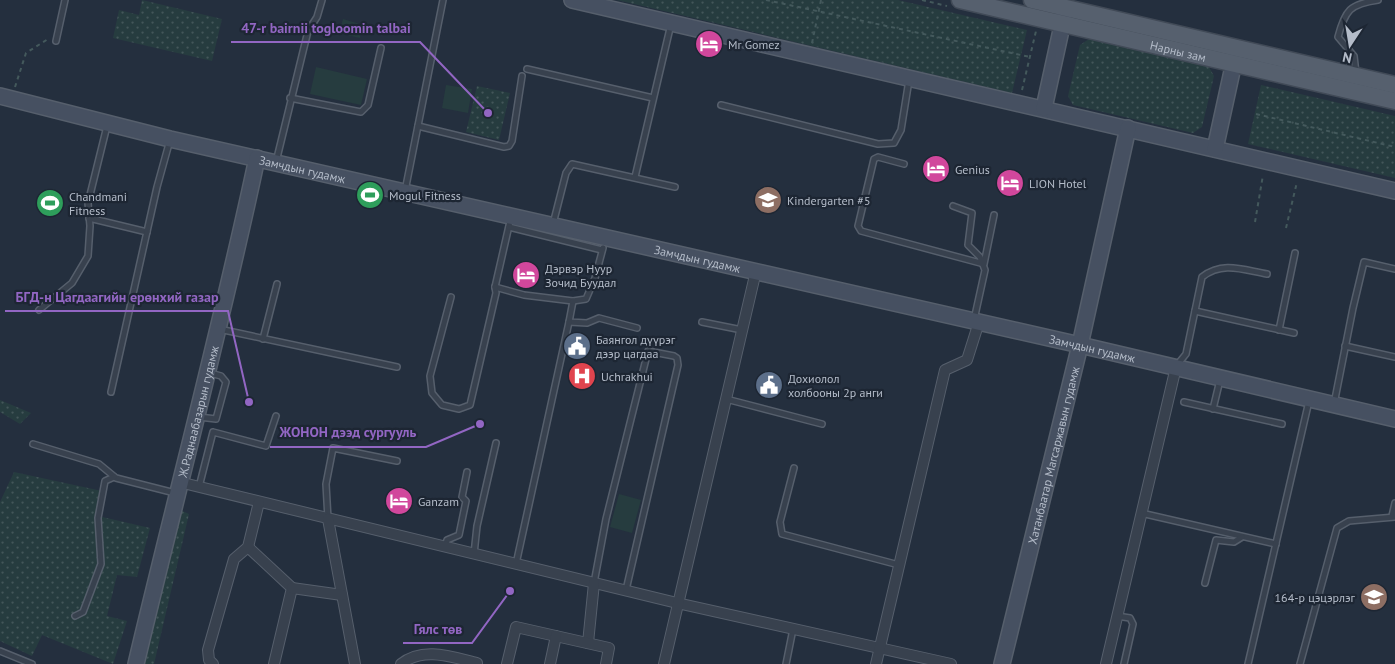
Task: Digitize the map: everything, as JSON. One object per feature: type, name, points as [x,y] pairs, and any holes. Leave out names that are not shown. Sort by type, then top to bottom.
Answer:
[{"type":"main road","name":"Нарны зам","points":[[960,0],[1064,16],[1235,56],[1395,101]]},
{"type":"main road","name":"Нарны зам","points":[[1032,0],[1064,16]]},
{"type":"main road","name":"Нарны зам","points":[[1235,56],[1356,76],[1395,85]]},
{"type":"street","points":[[572,0],[1044,108],[1395,191]]},
{"type":"street","points":[[1044,108],[1064,16]]},
{"type":"street","points":[[1215,149],[1235,56]]},
{"type":"street","name":"Замчдын гудамж","points":[[6,98],[170,139],[405,191],[510,221],[552,225],[604,243],[756,271],[1395,419]]},
{"type":"street","name":"Хатанбаатар Магсаржавын гудамж","points":[[1002,664],[1080,345],[1128,128]]},
{"type":"street","name":"Ж.Раднаабазарын гудамж","points":[[136,664],[208,372],[257,158]]},
{"type":"street","points":[[664,664],[756,271]]},
{"type":"street","points":[[876,664],[945,370],[967,360],[976,321]]},
{"type":"street","points":[[1106,664],[1176,367]]},
{"type":"street","points":[[178,488],[198,487],[677,603],[951,664]]},
{"type":"street","points":[[213,664],[209,660],[208,650],[234,559],[248,546],[258,502]]},
{"type":"street","points":[[328,519],[355,664]]},
{"type":"street","points":[[248,546],[292,588],[342,594]]},
{"type":"street","points":[[588,642],[594,583]]},
{"type":"street","points":[[274,664],[292,588]]},
{"type":"street","points":[[507,664],[516,628],[609,648],[606,664]]},
{"type":"street","points":[[550,664],[556,636]]},
{"type":"street","points":[[401,664],[411,661],[417,654],[432,654],[478,664]]},
{"type":"lane","points":[[56,40],[65,0]]},
{"type":"lane","points":[[276,162],[308,30],[317,17],[322,0]]},
{"type":"lane","points":[[405,191],[443,0]]},
{"type":"lane","points":[[1356,76],[1357,66],[1354,56],[1338,37],[1340,26],[1344,15],[1351,9],[1360,3],[1378,0]]},
{"type":"lane","points":[[635,177],[671,23]]},
{"type":"lane","points":[[290,98],[361,112],[368,105],[381,48]]},
{"type":"lane","points":[[527,69],[653,98]]},
{"type":"lane","points":[[418,126],[504,147],[508,146],[512,140],[522,76]]},
{"type":"lane","points":[[721,105],[878,144],[894,143],[901,130],[910,78]]},
{"type":"lane","points":[[39,310],[72,283],[88,256],[88,203],[108,123]]},
{"type":"lane","points":[[111,392],[170,139]]},
{"type":"lane","points":[[904,164],[878,157],[874,159],[858,226],[861,231],[984,264]]},
{"type":"lane","points":[[552,225],[566,173],[572,164],[675,187]]},
{"type":"lane","points":[[953,206],[972,213],[968,245],[984,264],[985,270],[976,321]]},
{"type":"lane","points":[[984,264],[994,215]]},
{"type":"lane","points":[[89,218],[147,232]]},
{"type":"lane","points":[[450,296],[430,376],[432,393],[442,405],[459,409],[470,405],[496,293],[495,287],[510,221],[604,243],[586,299],[573,301],[524,294],[495,287]]},
{"type":"lane","points":[[1279,330],[1295,253]]},
{"type":"lane","points":[[1334,404],[1364,262],[1395,269]]},
{"type":"lane","points":[[1176,367],[1186,354],[1200,281],[1213,269],[1222,267],[1267,274]]},
{"type":"lane","points":[[263,339],[278,284]]},
{"type":"lane","points":[[516,564],[573,301]]},
{"type":"lane","points":[[1195,311],[1294,333]]},
{"type":"lane","points":[[569,322],[587,323],[599,318],[637,328]]},
{"type":"lane","points":[[702,322],[742,330]]},
{"type":"lane","points":[[218,329],[397,368]]},
{"type":"lane","points":[[1345,346],[1395,357]]},
{"type":"lane","points":[[594,583],[606,519],[648,351],[674,356],[677,358],[678,365],[626,590]]},
{"type":"lane","points":[[198,487],[226,382],[221,376],[208,372]]},
{"type":"lane","points":[[1213,408],[1220,377]]},
{"type":"lane","points":[[1248,664],[1309,398]]},
{"type":"lane","points":[[725,399],[822,424]]},
{"type":"lane","points":[[1184,402],[1282,424]]},
{"type":"lane","points":[[213,432],[266,446],[276,416]]},
{"type":"lane","points":[[196,417],[216,419]]},
{"type":"lane","points":[[474,554],[477,526],[496,443]]},
{"type":"lane","points":[[33,444],[99,464],[114,477],[178,488]]},
{"type":"lane","points":[[328,519],[326,484],[333,448],[397,461]]},
{"type":"lane","points":[[794,468],[780,522],[782,534],[900,565]]},
{"type":"lane","points":[[445,548],[447,540],[459,535],[466,501],[462,497],[468,472]]},
{"type":"lane","points":[[75,616],[83,612],[101,564],[98,518],[105,481],[114,477]]},
{"type":"lane","points":[[1300,664],[1337,528],[1349,521],[1393,517],[1395,502]]},
{"type":"lane","points":[[1141,513],[1276,544]]},
{"type":"lane","points":[[1205,583],[1216,540],[1234,542],[1243,537]]},
{"type":"lane","points":[[1117,616],[1130,618],[1133,624],[1124,664]]},
{"type":"lane","points":[[786,664],[794,629]]},
{"type":"lane","points":[[0,652],[32,664]]},
{"type":"path","points":[[766,0],[1030,57]]},
{"type":"path","points":[[809,55],[821,0]]},
{"type":"path","points":[[1022,91],[1037,27]]},
{"type":"path","points":[[6,98],[26,53],[44,41],[56,40]]},
{"type":"path","points":[[1256,114],[1395,147]]},
{"type":"path","points":[[1255,222],[1264,171]]},
{"type":"path","points":[[1286,228],[1298,177]]},
{"type":"green space","points":[[142,0],[222,19],[212,61],[113,38],[119,10],[139,15]]},
{"type":"green space","points":[[617,0],[898,0],[1027,30],[1012,93]]},
{"type":"green space","points":[[343,19],[363,25],[360,38],[339,33]]},
{"type":"green space","points":[[1089,39],[1209,67],[1214,76],[1202,127],[1193,133],[1073,105],[1068,96],[1080,45]]},
{"type":"green space","points":[[316,67],[367,79],[361,105],[310,94]]},
{"type":"green space","points":[[446,85],[472,89],[468,113],[442,108]]},
{"type":"green space","points":[[1261,85],[1395,116],[1395,178],[1248,144]]},
{"type":"green space","points":[[477,86],[510,93],[499,140],[466,132]]},
{"type":"green space","points":[[0,400],[31,413],[20,424],[0,412]]},
{"type":"green space","points":[[14,472],[102,491],[98,516],[150,528],[137,577],[117,575],[107,616],[127,621],[113,664],[42,635],[32,656],[0,641],[0,502]]},
{"type":"green space","points":[[619,494],[641,500],[632,533],[610,527]]},
{"type":"green space","points":[[178,509],[189,514],[154,664],[140,664]]},
{"type":"place","name":"Mr Gomez","points":[[709,44]]},
{"type":"place","name":"47-r bairnii togloomin talbai","points":[[488,113]]},
{"type":"place","name":"Genius","points":[[936,169]]},
{"type":"place","name":"LION Hotel","points":[[1010,183]]},
{"type":"place","name":"Mogul Fitness","points":[[370,195]]},
{"type":"place","name":"Kindergarten #5","points":[[768,200]]},
{"type":"place","name":"Chandmani Fitness","points":[[50,203]]},
{"type":"place","name":"Дэрвэр Нуур Зочид Буудал","points":[[526,275]]},
{"type":"place","name":"Баянгол дүүрэг дээр цагдаа","points":[[577,346]]},
{"type":"place","name":"Uchrakhui","points":[[582,376]]},
{"type":"place","name":"Дохиолол холбооны 2р анги","points":[[769,385]]},
{"type":"place","name":"БГД-н Цагдаагийн ерөнхий газар","points":[[249,402]]},
{"type":"place","name":"ЖОНОН дээд сургууль","points":[[480,424]]},
{"type":"place","name":"Ganzam","points":[[399,501]]},
{"type":"place","name":"Гялс төв","points":[[510,591]]},
{"type":"place","name":"164-р цэцэрлэг","points":[[1374,597]]}]
